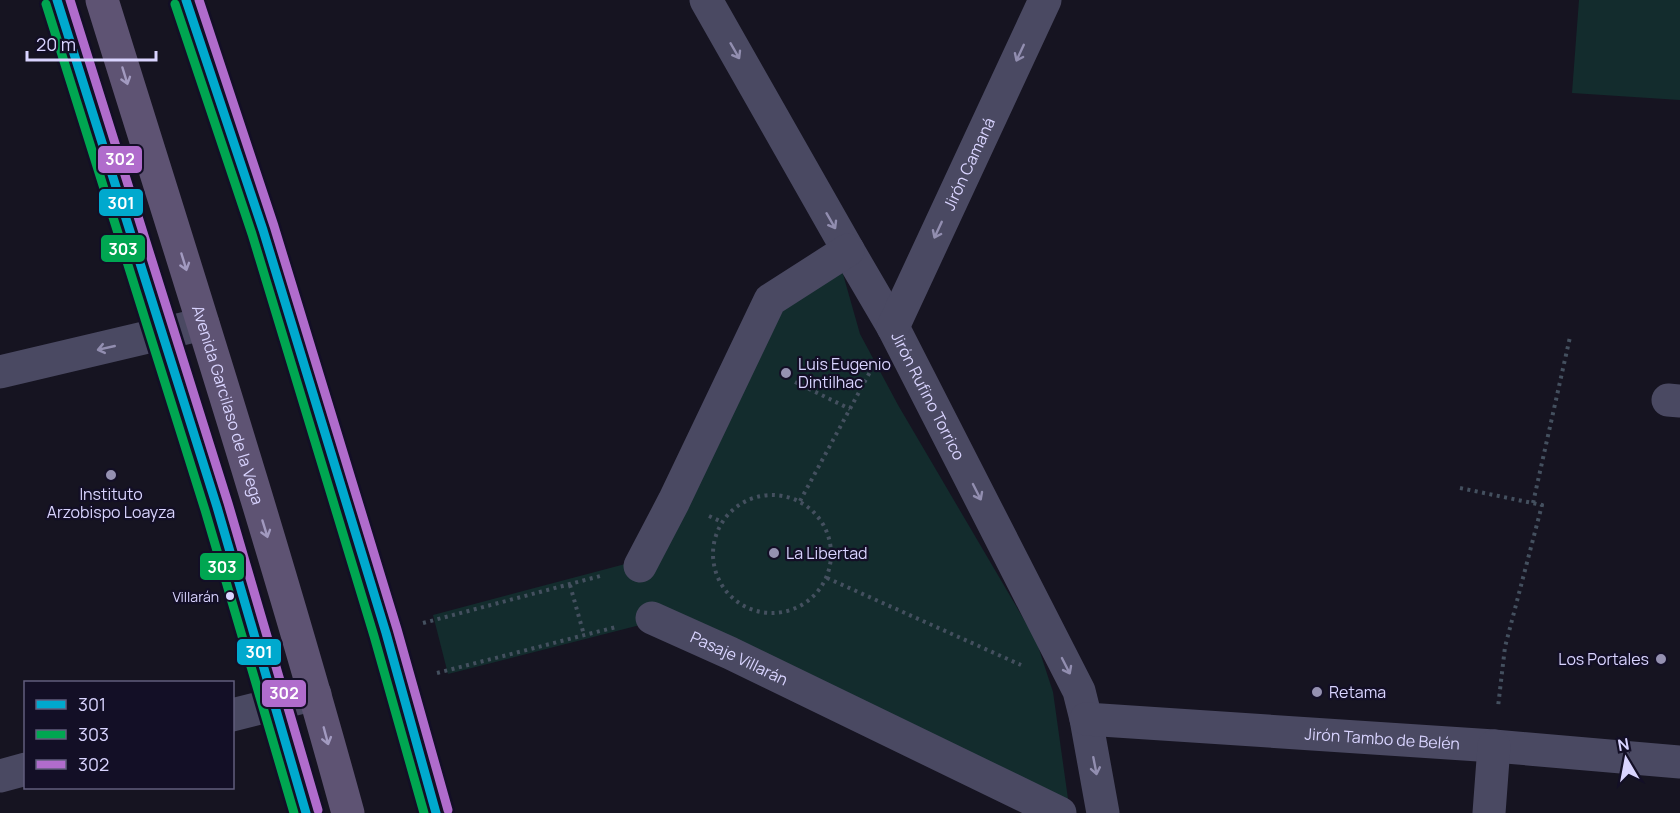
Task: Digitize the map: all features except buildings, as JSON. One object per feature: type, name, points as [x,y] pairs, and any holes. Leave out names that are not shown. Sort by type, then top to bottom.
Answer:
[{"type":"main road","points":[[57,0],[163,334],[276,703],[306,813]]},
{"type":"main road","name":"Avenida Garcilaso de la Vega","points":[[102,0],[315,694],[348,813]]},
{"type":"main road","points":[[186,0],[263,230],[386,633],[436,813]]},
{"type":"street","name":"Jirón Rufino Torrico","points":[[706,0],[893,327],[1082,705],[1103,813]]},
{"type":"street","name":"Jirón Camaná","points":[[893,327],[1045,0]]},
{"type":"street","points":[[640,566],[771,300],[848,250]]},
{"type":"street","points":[[0,372],[203,324]]},
{"type":"street","name":"Pasaje Villarán","points":[[652,618],[730,653],[1060,813]]},
{"type":"street","points":[[234,714],[315,694]]},
{"type":"street","name":"Jirón Tambo de Belén","points":[[1082,705],[1680,762]]},
{"type":"street","points":[[1489,813],[1494,746]]},
{"type":"street","points":[[0,776],[24,770]]},
{"type":"path","points":[[800,501],[893,327]]},
{"type":"path","points":[[1533,503],[1570,337]]},
{"type":"path","points":[[795,382],[850,409]]},
{"type":"path","points":[[1460,488],[1542,505],[1505,648],[1494,746]]},
{"type":"path","points":[[765,495],[783,495],[800,501],[815,512],[825,526],[831,543],[832,561],[827,578],[816,594],[801,606],[782,613],[762,612],[744,606],[729,594],[718,578],[713,559],[715,540],[722,522],[733,508],[748,499],[765,495]]},
{"type":"path","points":[[386,633],[640,566]]},
{"type":"path","points":[[827,578],[1082,705]]},
{"type":"path","points":[[570,585],[584,635]]},
{"type":"path","points":[[400,682],[652,618]]},
{"type":"green space","points":[[1579,0],[1680,0],[1680,100],[1572,93]]},
{"type":"green space","points":[[837,253],[860,334],[898,405],[1036,640],[1053,692],[1070,813],[644,624],[448,674],[433,615],[629,563],[758,300]]},
{"type":"transit line","name":"301","points":[[57,0],[217,507],[306,813]]},
{"type":"transit line","name":"302","points":[[70,0],[228,503],[318,810]]},
{"type":"transit line","name":"301","points":[[186,0],[263,230],[386,633],[436,813]]},
{"type":"transit line","name":"302","points":[[199,0],[274,226],[397,629],[448,810]]},
{"type":"transit line","name":"303","points":[[46,4],[205,510],[294,813]]},
{"type":"transit line","name":"303","points":[[175,4],[252,234],[374,636],[424,813]]},
{"type":"place","name":"Luis Eugenio Dintilhac","points":[[786,373]]},
{"type":"place","name":"Instituto Arzobispo Loayza","points":[[111,475]]},
{"type":"place","name":"La Libertad","points":[[774,553]]},
{"type":"place","name":"Villarán","points":[[230,596]]},
{"type":"place","name":"Los Portales","points":[[1661,659]]},
{"type":"place","name":"Retama","points":[[1317,692]]}]
